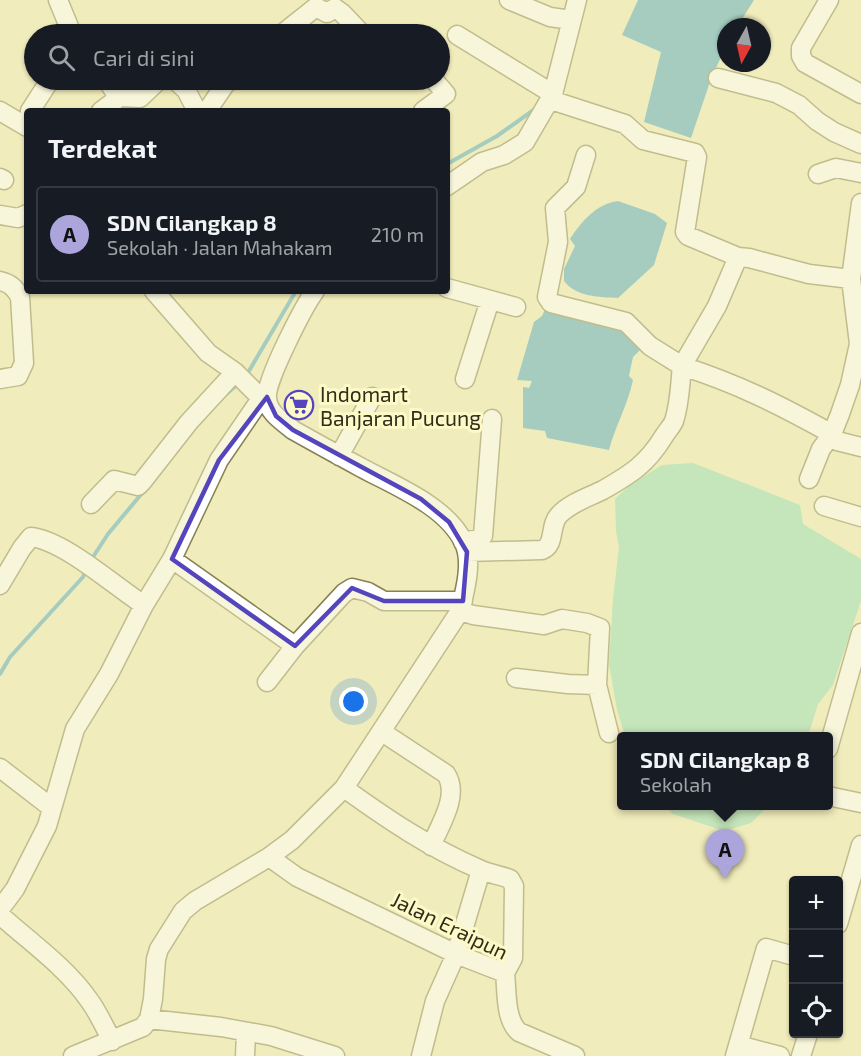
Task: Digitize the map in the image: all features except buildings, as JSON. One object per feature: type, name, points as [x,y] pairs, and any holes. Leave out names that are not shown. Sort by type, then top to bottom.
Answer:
[{"type":"street","points":[[58,0],[68,24]]},
{"type":"street","points":[[509,0],[540,14],[566,20]]},
{"type":"street","points":[[450,184],[482,162],[510,152],[525,142],[547,93],[566,20],[577,0]]},
{"type":"street","points":[[829,0],[801,48],[801,56],[805,63],[861,94]]},
{"type":"street","points":[[295,24],[316,7],[327,13],[335,8],[352,24]]},
{"type":"street","points":[[457,35],[547,93],[626,124],[643,140],[693,151],[697,157],[684,226],[688,236],[738,257],[809,274],[851,279]]},
{"type":"street","points":[[718,78],[776,93],[799,105],[834,132],[861,144]]},
{"type":"street","points":[[34,108],[44,90]]},
{"type":"street","points":[[113,90],[118,98]]},
{"type":"street","points":[[105,108],[118,98],[140,98],[148,90]]},
{"type":"street","points":[[186,90],[195,108]]},
{"type":"street","points":[[209,108],[221,90]]},
{"type":"street","points":[[427,108],[446,94],[443,90]]},
{"type":"street","points":[[0,111],[24,119]]},
{"type":"street","points":[[586,155],[576,187],[555,208],[558,242],[547,297],[550,303],[626,322],[650,346],[682,366],[737,385],[773,401],[834,437],[861,447]]},
{"type":"street","points":[[818,174],[836,168],[861,173]]},
{"type":"street","points":[[808,479],[821,449],[834,437],[850,385],[859,344],[851,279],[861,203]]},
{"type":"street","points":[[0,215],[18,218],[24,215]]},
{"type":"street","points":[[465,547],[547,549],[550,545],[554,523],[559,515],[627,477],[652,455],[673,422],[679,401],[682,366],[717,306],[738,257]]},
{"type":"street","points":[[0,281],[15,288],[20,297],[24,363],[18,376],[0,380]]},
{"type":"street","points":[[450,289],[516,307]]},
{"type":"street","points":[[73,1056],[142,1027],[148,1019],[153,999],[159,949],[176,921],[195,901],[268,858],[292,840],[344,788],[461,606],[466,585],[465,547],[449,522],[421,499],[293,430],[269,408],[265,399],[208,353],[156,294]]},
{"type":"street","points":[[0,909],[15,889],[48,826],[75,729],[109,674],[144,605],[172,559],[219,460],[258,403],[265,399],[276,366],[313,294]]},
{"type":"street","points":[[465,380],[490,300]]},
{"type":"street","points":[[91,504],[114,480],[138,486],[189,422],[239,377]]},
{"type":"street","points":[[339,456],[372,397]]},
{"type":"street","points":[[465,547],[481,538],[483,534],[492,419]]},
{"type":"street","points":[[824,506],[861,517]]},
{"type":"street","points":[[0,585],[31,537],[49,541],[144,605]]},
{"type":"street","points":[[172,559],[296,646]]},
{"type":"street","points":[[267,682],[296,646],[344,593],[352,588],[368,592],[384,601],[461,606],[473,615],[544,625],[562,619],[587,623],[600,628],[597,685],[609,733]]},
{"type":"street","points":[[833,732],[860,640]]},
{"type":"street","points":[[516,678],[597,685]]},
{"type":"street","points":[[382,732],[446,774],[450,781],[452,794],[432,846]]},
{"type":"street","points":[[0,768],[52,808]]},
{"type":"street","points":[[344,788],[396,825],[432,846],[481,870],[510,879],[514,886],[513,958],[505,973]]},
{"type":"street","points":[[833,797],[861,803]]},
{"type":"street","points":[[843,913],[855,886],[861,845]]},
{"type":"street","name":"Jalan Eraipun","points":[[268,858],[297,877],[456,954],[505,973],[513,1027],[519,1032],[575,1056]]},
{"type":"street","points":[[421,1056],[435,1001],[456,954],[481,870]]},
{"type":"street","points":[[0,915],[80,988],[90,1001],[112,1041]]},
{"type":"street","points":[[780,1056],[736,1051],[766,948],[789,955]]},
{"type":"street","points":[[148,1019],[221,1026],[246,1033],[271,1036],[325,1055]]},
{"type":"street","points":[[245,1056],[246,1033]]},
{"type":"street","points":[[801,1056],[807,1038]]},
{"type":"highlighted area","points":[[267,397],[276,416],[293,430],[421,499],[449,522],[467,552],[463,601],[384,601],[352,588],[295,646],[172,559],[219,460]]},
{"type":"green space","points":[[693,463],[800,505],[803,524],[861,559],[861,601],[833,685],[818,704],[809,732],[624,732],[617,710],[609,664],[619,547],[615,499],[631,484],[662,465]]},
{"type":"green space","points":[[668,810],[764,810],[751,823],[724,831],[673,814]]},
{"type":"water","points":[[638,0],[754,0],[743,18],[717,18],[717,66],[691,138],[644,122],[661,52],[622,35]]},
{"type":"water","points":[[618,201],[655,214],[667,223],[654,265],[618,298],[581,293],[564,281],[564,269],[575,246],[570,239],[590,214]]},
{"type":"water","points":[[547,305],[628,327],[643,347],[633,357],[629,376],[633,380],[631,389],[609,450],[547,438],[545,431],[523,428],[523,387],[529,388],[532,381],[517,380],[534,322],[542,316]]},
{"type":"waterway","points":[[450,162],[497,136],[535,109]]},
{"type":"waterway","points":[[246,376],[294,294]]},
{"type":"waterway","points":[[224,396],[239,383]]},
{"type":"waterway","points":[[91,560],[108,534],[143,492]]},
{"type":"waterway","points":[[0,674],[10,657],[83,577],[86,569]]},
{"type":"place","name":"Indomart Banjaran Pucung","points":[[299,405]]},
{"type":"place","name":"SDN Cilangkap 8","points":[[725,879]]}]
